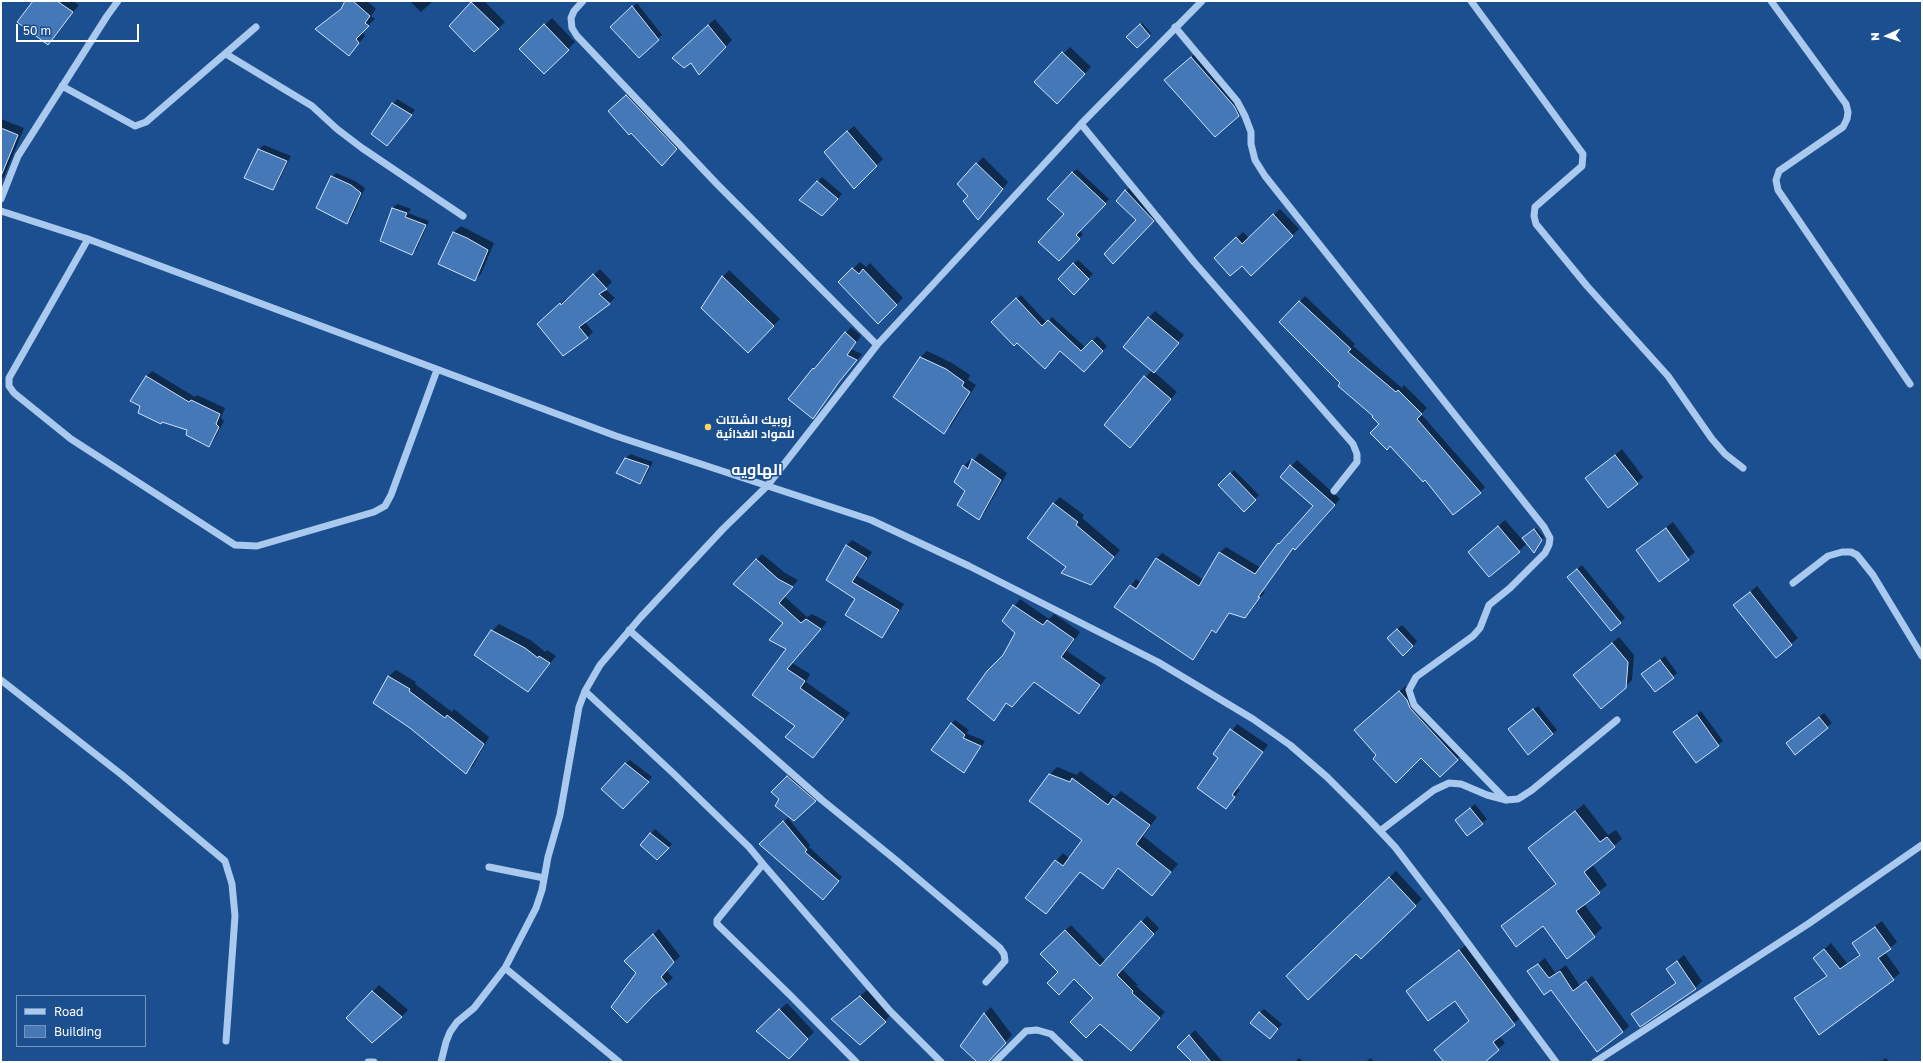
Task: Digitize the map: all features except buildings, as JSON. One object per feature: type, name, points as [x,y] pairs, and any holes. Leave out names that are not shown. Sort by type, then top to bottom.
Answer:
[{"type":"street","points":[[1,199],[18,156],[118,1]]},
{"type":"street","points":[[583,1],[574,10],[571,18],[572,28],[577,36],[716,183],[877,345]]},
{"type":"street","points":[[441,1062],[450,1032],[457,1022],[474,1008],[505,968],[536,908],[560,815],[579,707],[585,691],[600,665],[629,630],[729,523],[767,486],[877,345],[1081,124],[1202,1]]},
{"type":"street","points":[[1471,1],[1583,154],[1582,166],[1535,207],[1534,216],[1536,224],[1587,286],[1668,376],[1712,439],[1725,454],[1743,468]]},
{"type":"street","points":[[1771,1],[1846,104],[1848,112],[1844,127],[1779,171],[1776,180],[1778,190],[1910,384]]},
{"type":"street","points":[[62,86],[135,126],[146,122],[256,27]]},
{"type":"street","points":[[1175,27],[1237,101],[1246,116],[1251,132],[1251,144],[1255,160],[1265,176],[1544,527],[1550,538],[1549,545],[1545,553],[1510,588],[1489,604],[1480,628],[1473,636],[1416,677],[1409,690],[1414,706],[1506,800]]},
{"type":"street","points":[[226,54],[312,106],[337,129],[362,148],[463,216]]},
{"type":"street","points":[[1081,124],[1194,262],[1353,444],[1357,454],[1357,462],[1334,491]]},
{"type":"street","points":[[1,211],[88,239],[616,436],[871,520],[969,566],[1158,662],[1253,719],[1290,745],[1327,777],[1395,848],[1440,905],[1556,1062]]},
{"type":"street","points":[[88,239],[9,378],[9,386],[14,393],[71,439],[235,545],[258,546],[374,512],[385,506],[391,495],[437,370]]},
{"type":"street","points":[[1793,583],[1828,556],[1846,552],[1858,555],[1873,575],[1922,656]]},
{"type":"street","points":[[629,630],[822,800],[1000,948],[1006,961],[986,982]]},
{"type":"street","points":[[1,680],[122,775],[225,861],[232,884],[235,916],[226,1041]]},
{"type":"street","points":[[585,691],[674,774],[749,847],[890,1011],[941,1062]]},
{"type":"street","points":[[1380,831],[1434,790],[1449,783],[1461,784],[1487,795],[1506,800],[1518,799],[1532,790],[1617,720]]},
{"type":"street","points":[[1595,1062],[1808,924],[1922,845]]},
{"type":"street","points":[[764,864],[717,920],[716,924],[791,996],[856,1062]]},
{"type":"street","points":[[489,867],[544,878]]},
{"type":"street","points":[[505,968],[619,1062]]},
{"type":"street","points":[[995,1062],[1026,1031],[1037,1030],[1051,1034],[1080,1062]]},
{"type":"street","points":[[368,1062],[374,1062]]},
{"type":"place","name":"زوبيك الشلتات للمواد الغذائية","points":[[708,427]]},
{"type":"district","name":"الهاويه","points":[[757,470]]}]
